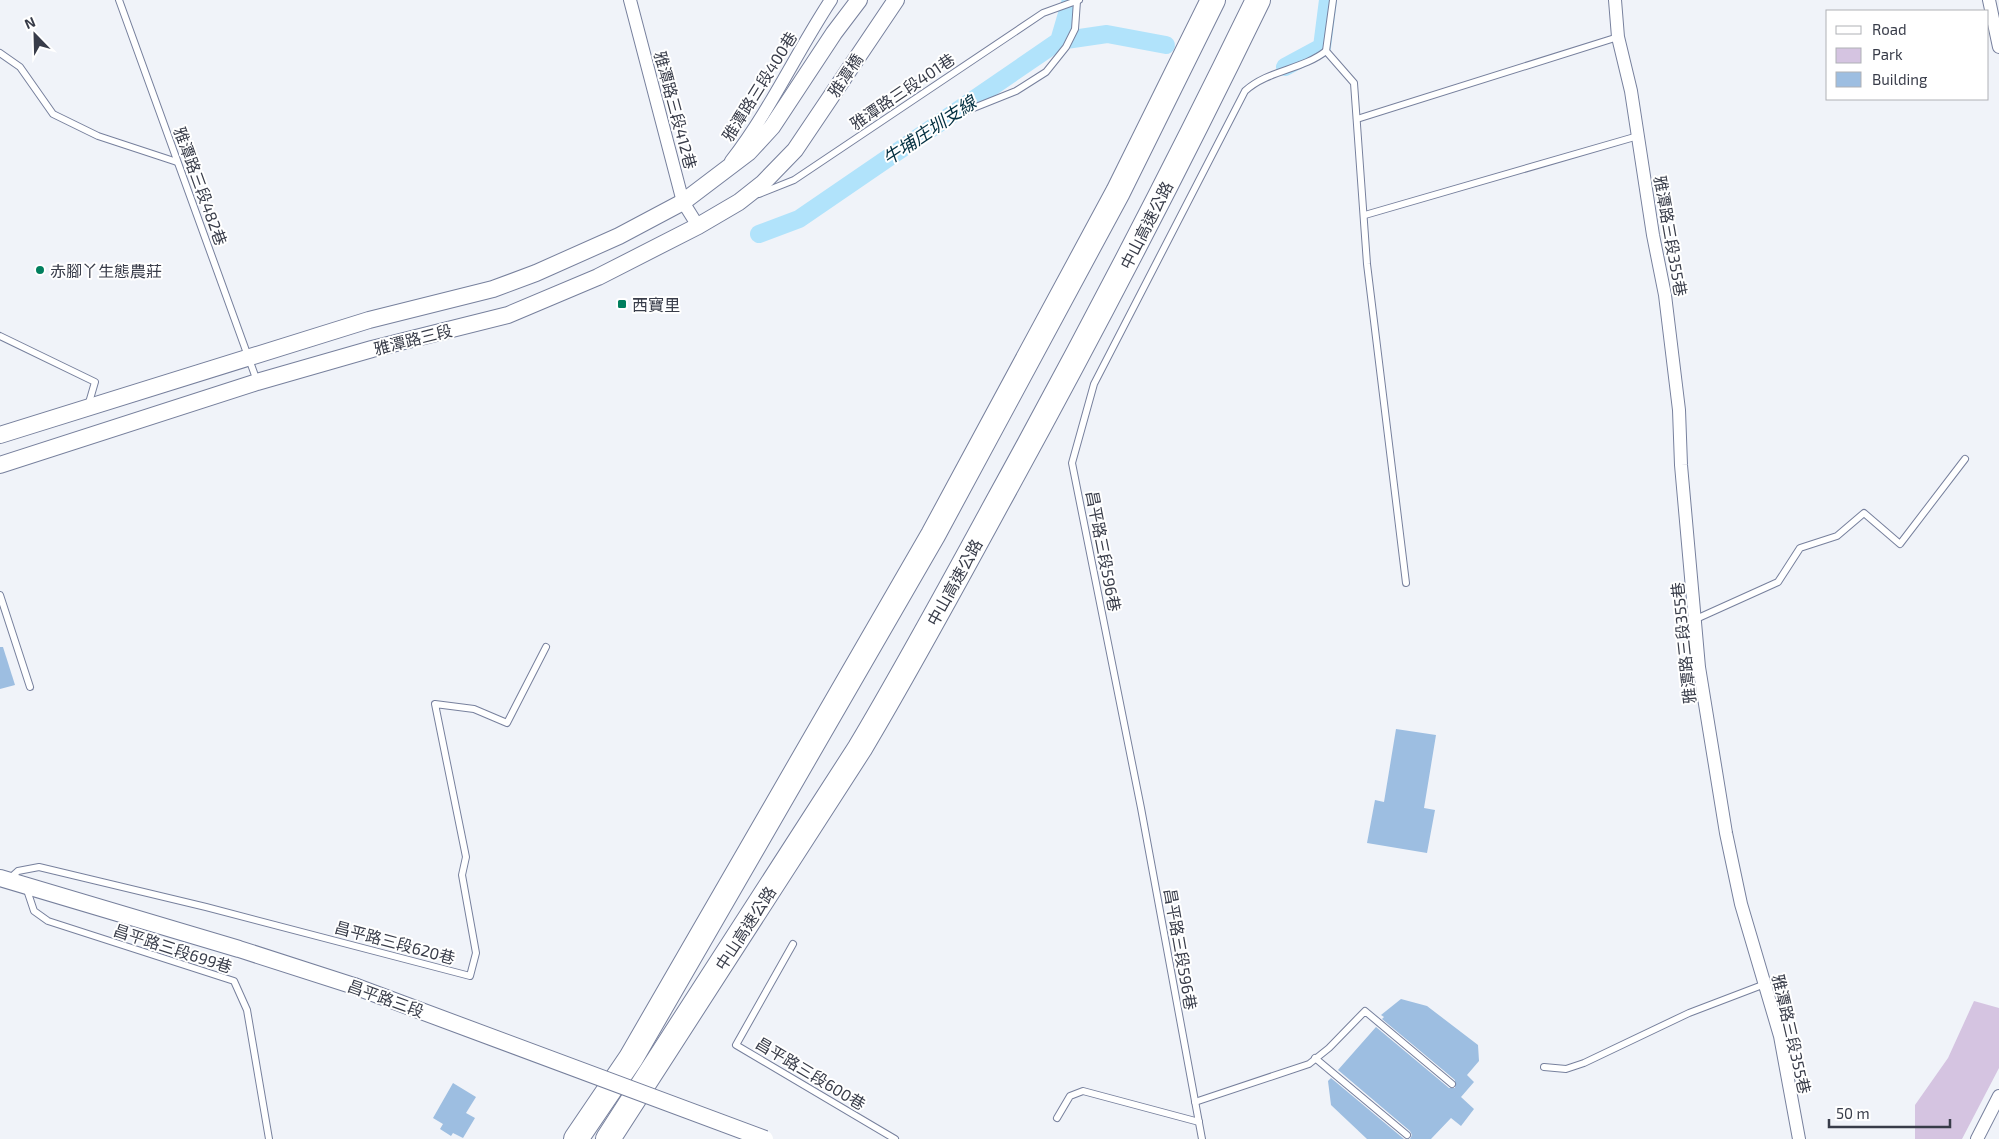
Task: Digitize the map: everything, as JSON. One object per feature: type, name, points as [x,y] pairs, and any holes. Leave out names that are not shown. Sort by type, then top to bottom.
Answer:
[{"type":"highway","name":"中山高速公路","points":[[576,1139],[631,1058],[933,535],[1118,192],[1213,0]]},
{"type":"highway","name":"中山高速公路","points":[[608,1139],[860,748],[896,688],[1095,325],[1190,139],[1258,0]]},
{"type":"highway","points":[[558,1139],[631,1058]]},
{"type":"highway","points":[[622,1139],[651,1075]]},
{"type":"street","name":"雅潭路三段412巷","points":[[630,0],[684,202],[698,226]]},
{"type":"street","name":"雅潭路三段400巷","points":[[684,202],[727,166],[750,136],[832,0]]},
{"type":"street","name":"雅潭橋","points":[[772,127],[834,33],[859,0]]},
{"type":"street","name":"雅潭橋","points":[[795,150],[896,0]]},
{"type":"street","name":"雅潭路三段355巷","points":[[1615,0],[1618,37],[1631,91],[1669,324],[1679,410],[1681,465],[1699,667],[1726,833],[1741,904],[1780,1036],[1799,1139]]},
{"type":"street","points":[[1989,0],[1999,47]]},
{"type":"street","name":"雅潭路三段","points":[[0,436],[368,320],[493,289],[536,273],[610,240],[684,202],[748,152],[772,127]]},
{"type":"street","name":"雅潭路三段","points":[[0,465],[257,382],[372,349],[508,315],[598,277],[698,226],[739,202],[763,183],[795,150]]},
{"type":"street","name":"昌平路三段","points":[[4,880],[239,949],[354,986],[765,1139]]},
{"type":"street","points":[[1977,1139],[1999,1096]]},
{"type":"lane","name":"雅潭路三段482巷","points":[[119,0],[257,382]]},
{"type":"lane","points":[[1333,0],[1326,51],[1354,83],[1368,273],[1406,583]]},
{"type":"lane","points":[[966,111],[1016,91],[1046,72],[1066,47],[1075,29],[1077,1]]},
{"type":"lane","name":"雅潭路三段401巷","points":[[739,202],[794,180],[962,68],[998,41],[1043,13],[1077,1]]},
{"type":"lane","points":[[1358,119],[1618,37]]},
{"type":"lane","name":"昌平路三段596巷","points":[[1202,1139],[1141,808],[1072,462],[1094,384],[1245,92],[1256,81],[1315,59],[1326,51]]},
{"type":"lane","points":[[0,53],[20,67],[53,114],[98,136],[177,162]]},
{"type":"lane","points":[[1365,215],[1638,136]]},
{"type":"lane","points":[[0,336],[95,382],[88,407]]},
{"type":"lane","points":[[1696,619],[1778,582],[1800,548],[1837,536],[1864,512],[1900,544],[1965,459]]},
{"type":"lane","points":[[0,595],[30,687]]},
{"type":"lane","name":"昌平路三段620巷","points":[[4,880],[18,871],[39,867],[206,907],[470,976],[476,953],[462,875],[466,857],[435,704],[474,709],[507,723],[546,646]]},
{"type":"lane","name":"昌平路三段699巷","points":[[26,886],[34,911],[48,921],[234,981],[243,996],[247,1010],[270,1139]]},
{"type":"lane","name":"昌平路三段600巷","points":[[793,944],[736,1045],[895,1139]]},
{"type":"lane","points":[[1544,1067],[1566,1069],[1584,1063],[1689,1013],[1765,984]]},
{"type":"lane","points":[[1195,1102],[1309,1064],[1365,1011],[1452,1084]]},
{"type":"lane","points":[[1315,1058],[1407,1135]]},
{"type":"lane","points":[[1056,1118],[1070,1096],[1083,1091],[1199,1122]]},
{"type":"green space","points":[[1974,1001],[1999,1008],[1999,1068],[1962,1139],[1915,1139],[1915,1105],[1948,1058]]},
{"type":"building","points":[[0,647],[3,647],[15,685],[0,689]]},
{"type":"building","points":[[1396,729],[1436,735],[1424,808],[1435,810],[1427,853],[1367,843],[1375,800],[1384,802]]},
{"type":"building","points":[[1401,999],[1427,1006],[1478,1045],[1479,1061],[1467,1075],[1474,1082],[1461,1097],[1474,1109],[1461,1126],[1451,1118],[1431,1139],[1410,1139],[1412,1135],[1410,1131],[1338,1070],[1376,1027],[1449,1088],[1455,1088],[1455,1080],[1382,1019],[1384,1017],[1381,1015]]},
{"type":"building","points":[[1331,1078],[1404,1139],[1367,1139],[1331,1105],[1328,1081]]},
{"type":"building","points":[[453,1083],[476,1097],[466,1113],[475,1118],[463,1138],[453,1133],[451,1136],[440,1129],[443,1124],[433,1118]]},
{"type":"waterway","name":"牛埔庄圳支線","points":[[759,234],[799,219],[1059,41],[1071,0]]},
{"type":"waterway","points":[[1285,67],[1322,47],[1328,0]]},
{"type":"waterway","points":[[1059,41],[1107,34],[1166,45]]},
{"type":"place","name":"赤腳丫生態農莊","points":[[40,270]]},
{"type":"place","name":"西寶里","points":[[622,304]]}]
